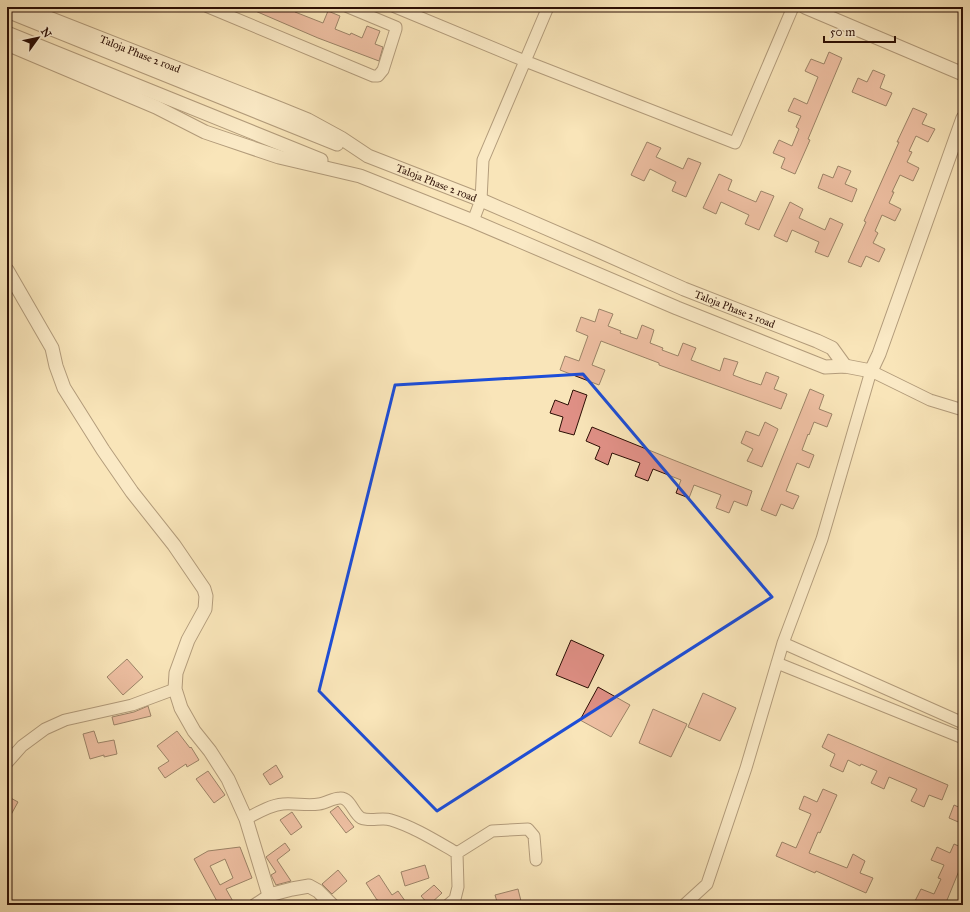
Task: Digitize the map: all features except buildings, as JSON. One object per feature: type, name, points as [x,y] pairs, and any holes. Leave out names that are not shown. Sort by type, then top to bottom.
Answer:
[{"type":"street","name":"Taloja Phase 2 road","points":[[21,7],[308,120],[341,138],[368,156],[481,200],[684,289],[817,341],[832,348],[845,366]]},
{"type":"street","points":[[208,7],[365,73],[378,76],[383,70],[396,28],[395,26],[366,10],[348,7]]},
{"type":"street","points":[[395,7],[525,61],[735,143],[792,7]]},
{"type":"street","points":[[473,221],[481,200],[483,160],[548,7]]},
{"type":"street","points":[[805,7],[963,74]]},
{"type":"street","points":[[7,11],[368,156]]},
{"type":"street","points":[[7,32],[360,176]]},
{"type":"street","name":"Taloja Phase 2 road","points":[[7,44],[156,107],[205,132],[279,157],[360,176],[473,221],[677,308],[825,367],[845,366],[871,371]]},
{"type":"street","points":[[684,905],[707,884],[746,768],[783,643],[822,539],[871,371],[879,354],[963,118]]},
{"type":"street","points":[[7,270],[52,348],[56,366],[64,388],[103,450],[132,492],[174,545],[204,588],[206,596],[205,608],[188,640],[176,673],[175,689],[181,708],[194,731],[210,751],[228,779],[246,819],[270,895]]},
{"type":"street","points":[[871,371],[930,400],[963,410]]},
{"type":"street","points":[[783,643],[963,723]]},
{"type":"street","points":[[777,663],[963,738]]},
{"type":"street","points":[[7,763],[22,746],[45,729],[65,720],[132,705],[175,689]]},
{"type":"street","points":[[246,819],[259,812],[281,804],[320,804],[340,798],[348,802],[355,813],[362,818],[370,820],[390,820],[416,830],[457,852]]},
{"type":"street","points":[[457,852],[492,832],[528,829],[534,836],[536,860]]},
{"type":"street","points":[[448,905],[456,899],[458,887],[457,852]]},
{"type":"street","points":[[254,905],[270,895],[309,886],[318,891],[332,905]]},
{"type":"highlighted area","points":[[583,374],[772,597],[437,811],[319,691],[395,385]]}]
